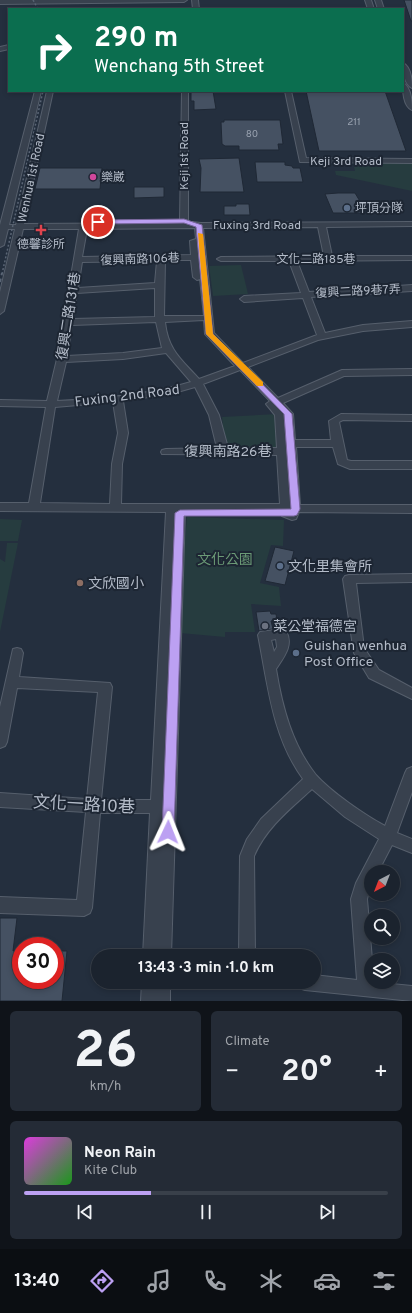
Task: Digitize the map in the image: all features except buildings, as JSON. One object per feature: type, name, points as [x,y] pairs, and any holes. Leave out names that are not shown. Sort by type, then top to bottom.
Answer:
[{"type":"street","points":[[0,2],[38,0],[184,0]]},
{"type":"street","points":[[406,66],[412,86]]},
{"type":"street","points":[[404,88],[412,108]]},
{"type":"street","name":"Wenhua 1st Road","points":[[0,245],[3,227],[38,92]]},
{"type":"street","name":"Wenhua 1st Road","points":[[0,311],[50,92]]},
{"type":"street","name":"Keji 1st Road","points":[[185,92],[192,224],[199,257]]},
{"type":"street","name":"Keji 3rd Road","points":[[288,92],[303,160],[412,161]]},
{"type":"street","name":"Fuxing 3rd Road","points":[[3,227],[20,224],[192,224],[412,220]]},
{"type":"street","name":"Fuxing 3rd Road","points":[[20,224],[83,227],[266,223],[322,225],[412,224]]},
{"type":"street","points":[[322,225],[329,259]]},
{"type":"street","name":"復興二路131巷","points":[[34,507],[51,404],[62,359],[83,227]]},
{"type":"street","points":[[199,257],[203,336],[226,354]]},
{"type":"street","points":[[199,257],[210,334],[280,415],[287,449]]},
{"type":"street","name":"復興南路106巷","points":[[77,260],[199,257]]},
{"type":"street","points":[[161,258],[159,285],[161,319],[165,345],[197,384],[214,411],[219,426],[223,450]]},
{"type":"street","name":"文化二路185巷","points":[[221,259],[412,258]]},
{"type":"street","points":[[292,259],[304,295],[322,336]]},
{"type":"street","points":[[72,290],[159,285]]},
{"type":"street","name":"復興二路9巷7弄","points":[[244,299],[412,288]]},
{"type":"street","points":[[67,322],[201,318]]},
{"type":"street","name":"Fuxing 2nd Road","points":[[0,403],[51,404],[118,399],[174,390],[197,384],[322,336],[363,328],[412,324]]},
{"type":"street","points":[[62,359],[123,356],[168,350]]},
{"type":"street","points":[[238,367],[278,402],[288,414],[287,449],[291,512]]},
{"type":"street","points":[[278,402],[342,373],[412,372]]},
{"type":"street","points":[[115,507],[117,464],[123,433],[118,399]]},
{"type":"street","points":[[412,418],[342,417],[334,421],[337,444],[342,462],[350,465],[412,465]]},
{"type":"street","name":"復興南路26巷","points":[[166,452],[287,449],[337,444]]},
{"type":"street","points":[[0,507],[115,507],[177,510],[412,513]]},
{"type":"street","points":[[291,512],[412,509]]},
{"type":"street","points":[[163,949],[161,858],[177,510]]},
{"type":"street","points":[[412,578],[349,579],[358,650],[374,674],[412,694]]},
{"type":"street","points":[[0,742],[17,654]]},
{"type":"street","points":[[271,666],[278,712],[287,737],[300,763],[312,780],[343,807],[388,837],[412,846]]},
{"type":"street","points":[[0,905],[84,908],[105,687],[11,682]]},
{"type":"street","points":[[364,963],[359,899],[361,888],[388,837],[412,773]]},
{"type":"street","points":[[247,949],[247,856],[251,844],[261,827],[312,780]]},
{"type":"street","name":"文化一路10巷","points":[[0,800],[94,806],[163,807]]},
{"type":"street","points":[[152,949],[161,858]]},
{"type":"street","points":[[321,984],[364,989]]},
{"type":"street","points":[[149,1001],[150,989]]},
{"type":"street","points":[[162,989],[162,1001]]},
{"type":"street","points":[[366,989],[412,994]]},
{"type":"green space","points":[[353,163],[412,163],[412,191],[336,175],[335,171],[355,171]]},
{"type":"green space","points":[[241,265],[248,294],[213,296],[209,266]]},
{"type":"green space","points":[[277,414],[278,450],[225,448],[222,417]]},
{"type":"green space","name":"文化公園","points":[[187,517],[284,520],[283,546],[271,545],[260,583],[279,587],[281,606],[251,604],[255,632],[225,632],[225,637],[180,633],[181,592]]},
{"type":"green space","points":[[0,519],[22,520],[18,541],[0,541]]},
{"type":"green space","points":[[7,543],[18,543],[0,632],[0,559],[5,562]]},
{"type":"railway","points":[[33,0],[37,8]]},
{"type":"railway","points":[[2,274],[43,92]]},
{"type":"railway","points":[[0,282],[2,273]]},
{"type":"slow traffic","points":[[200,234],[210,334],[260,384]]},
{"type":"place","name":"樂崴","points":[[93,177]]},
{"type":"place","name":"坪頂分隊","points":[[347,208]]},
{"type":"place","name":"德馨診所","points":[[41,230]]},
{"type":"place","name":"文化里集會所","points":[[280,566]]},
{"type":"place","name":"文欣國小","points":[[80,583]]},
{"type":"place","name":"菜公堂福德宮","points":[[265,626]]},
{"type":"place","name":"Guishan wenhua Post Office","points":[[296,653]]},
{"type":"route","points":[[98,222],[184,221],[199,225],[210,334],[278,402],[288,414],[295,509],[294,513],[180,513],[168,832]]}]
